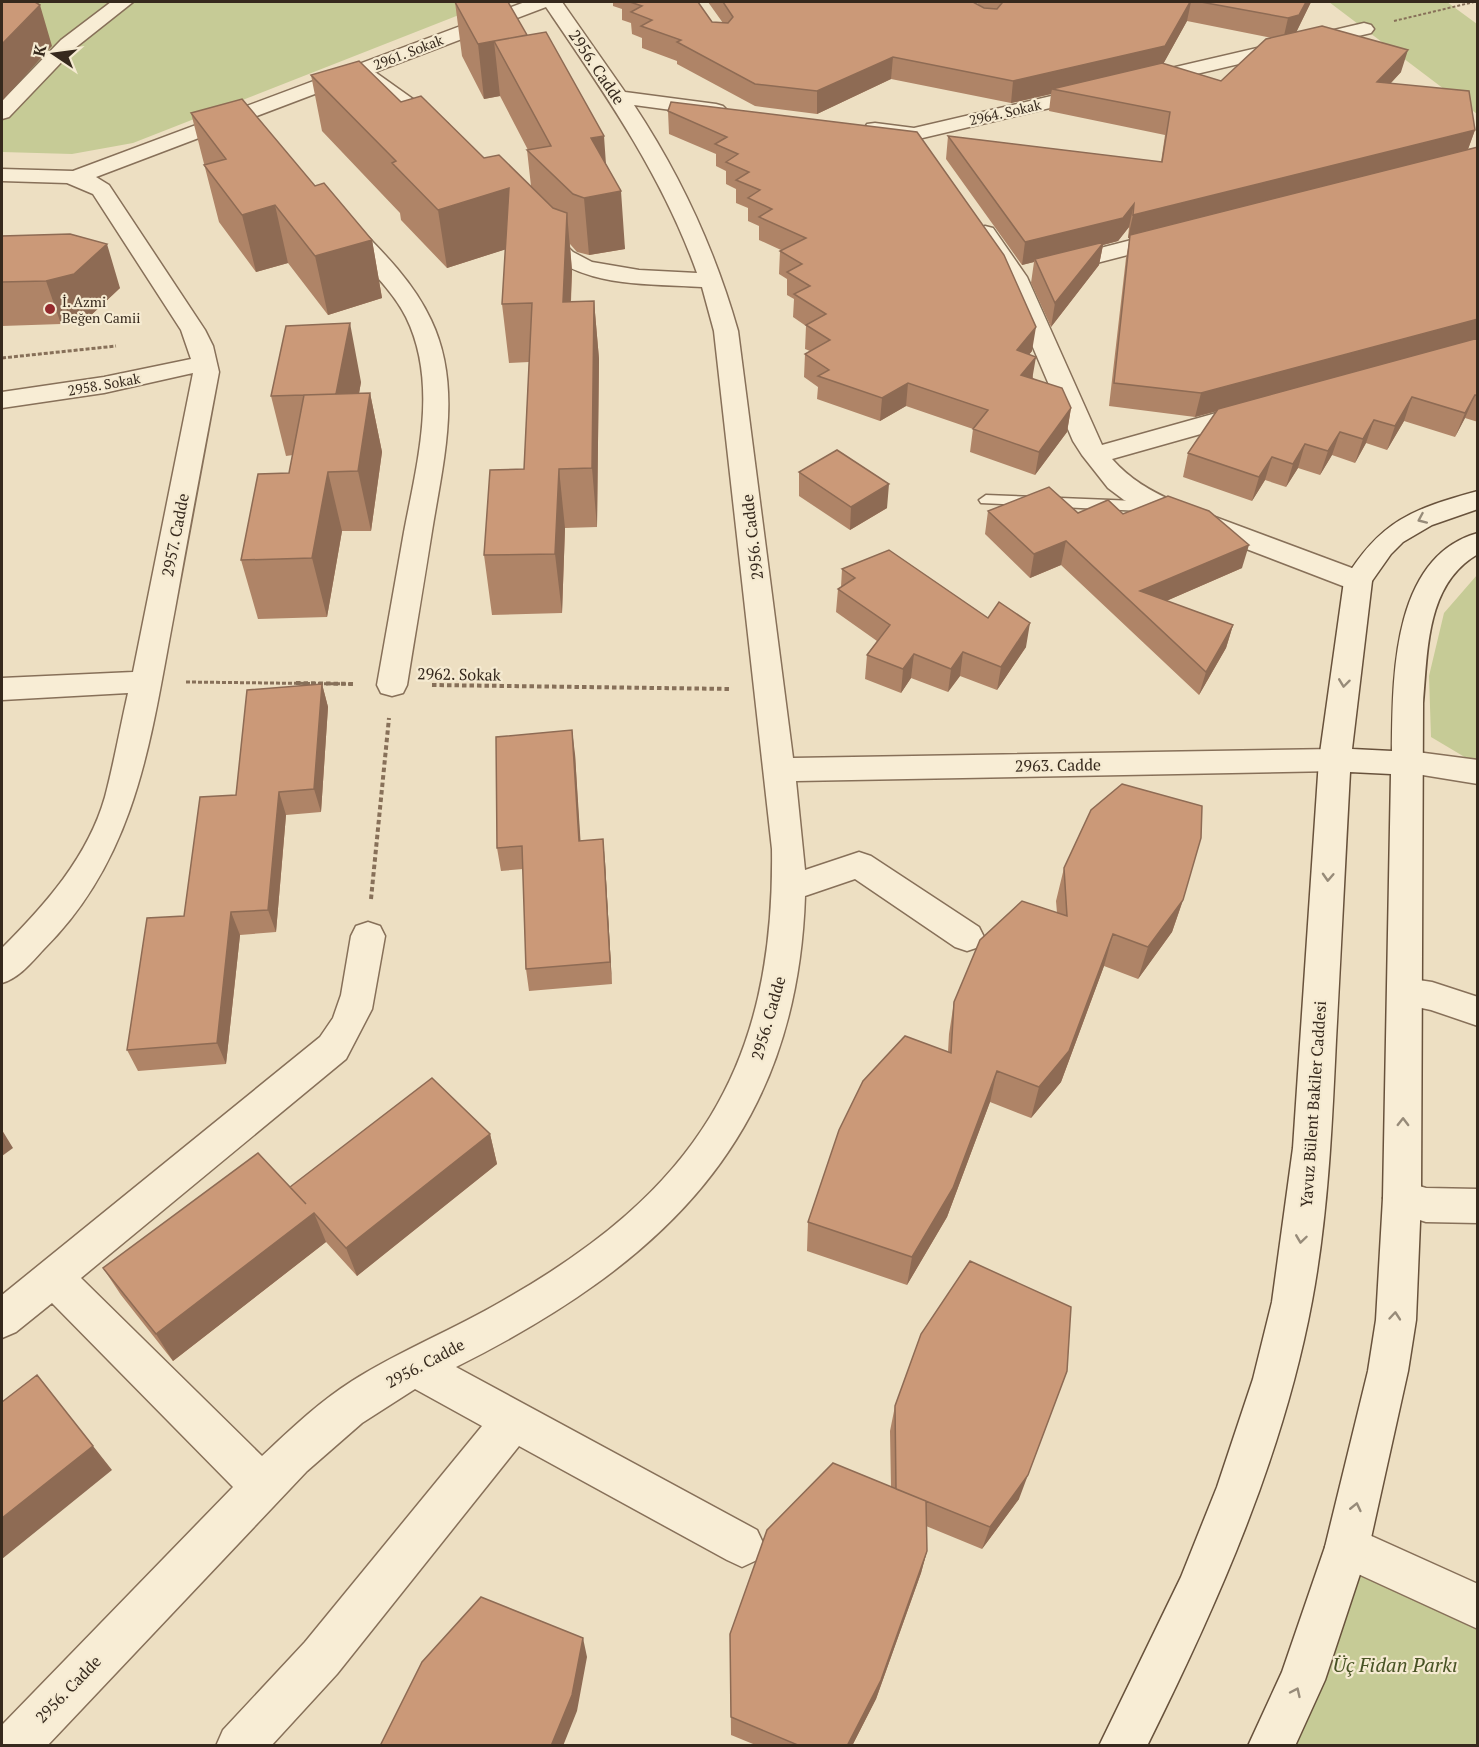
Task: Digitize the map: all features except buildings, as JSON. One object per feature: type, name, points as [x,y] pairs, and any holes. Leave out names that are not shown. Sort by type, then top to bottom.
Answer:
[{"type":"street","points":[[2,113],[68,44],[123,2]]},
{"type":"street","name":"2961. Sokak","points":[[74,178],[246,124],[359,70],[541,2]]},
{"type":"street","name":"2956. Cadde","points":[[14,1746],[263,1487],[347,1409],[415,1367],[520,1312],[589,1267],[654,1215],[704,1157],[727,1126],[742,1094],[767,1026],[783,964],[790,888],[771,689],[726,331],[713,281],[685,210],[626,109],[553,2]]},
{"type":"street","name":"2964. Sokak","points":[[857,127],[921,142],[1116,87],[1364,28]]},
{"type":"street","points":[[359,70],[422,114],[459,149]]},
{"type":"street","points":[[626,109],[730,111]]},
{"type":"street","points":[[626,109],[707,109]]},
{"type":"street","name":"2957. Cadde","points":[[2,175],[74,178],[101,190],[193,330],[205,363],[205,381],[146,682],[120,799],[100,848],[69,899],[49,923],[2,969]]},
{"type":"street","points":[[326,207],[383,265],[406,298],[424,331],[435,379],[433,450],[393,685]]},
{"type":"street","points":[[971,212],[1015,277],[1086,441],[1112,475],[1134,494],[1166,508],[1358,581]]},
{"type":"street","points":[[523,215],[564,257],[586,267],[614,273],[713,281]]},
{"type":"street","points":[[1015,277],[1189,232]]},
{"type":"street","name":"2958. Sokak","points":[[2,400],[120,382],[205,363]]},
{"type":"street","points":[[1095,455],[1275,405]]},
{"type":"street","name":"Yavuz Bülent Bakiler Caddesi","points":[[1122,1746],[1189,1614],[1216,1549],[1257,1436],[1287,1323],[1306,1210],[1312,1148],[1335,760],[1358,581],[1372,555],[1398,531],[1436,513],[1478,500]]},
{"type":"street","points":[[1271,1746],[1302,1680],[1347,1547],[1388,1371],[1396,1320],[1402,1198],[1408,703],[1412,664],[1425,602],[1439,570],[1452,558],[1478,542]]},
{"type":"street","points":[[2,689],[146,682]]},
{"type":"street","name":"2963. Cadde","points":[[780,770],[1335,760],[1409,763],[1478,772]]},
{"type":"street","points":[[790,888],[859,865],[967,936]]},
{"type":"street","points":[[2,1319],[333,1048],[352,1020],[358,1003],[368,936]]},
{"type":"street","points":[[1405,992],[1432,996],[1478,1012]]},
{"type":"street","points":[[1402,1198],[1426,1205],[1478,1206]]},
{"type":"street","points":[[54,1278],[263,1487]]},
{"type":"street","points":[[415,1367],[742,1545]]},
{"type":"street","points":[[239,1746],[321,1658],[513,1421]]},
{"type":"street","points":[[1347,1547],[1478,1607]]},
{"type":"lane","points":[[986,500],[1166,508]]},
{"type":"path","points":[[1364,28],[1474,2]]},
{"type":"path","points":[[2,358],[117,346]]},
{"type":"path","name":"2962. Sokak","points":[[146,682],[771,689]]},
{"type":"path","points":[[368,936],[393,685]]},
{"type":"green space","points":[[2,2],[492,2],[133,143],[72,154],[2,152]]},
{"type":"green space","points":[[1329,2],[1447,2],[1477,24],[1477,114]]},
{"type":"green space","points":[[1477,575],[1477,759],[1468,759],[1431,737],[1429,676],[1444,613]]},
{"type":"green space","name":"Üç Fidan Parkı","points":[[1347,1547],[1477,1607],[1477,1745],[1271,1746]]},
{"type":"place","name":"İ. Azmi Beğen Camii","points":[[50,309]]}]
